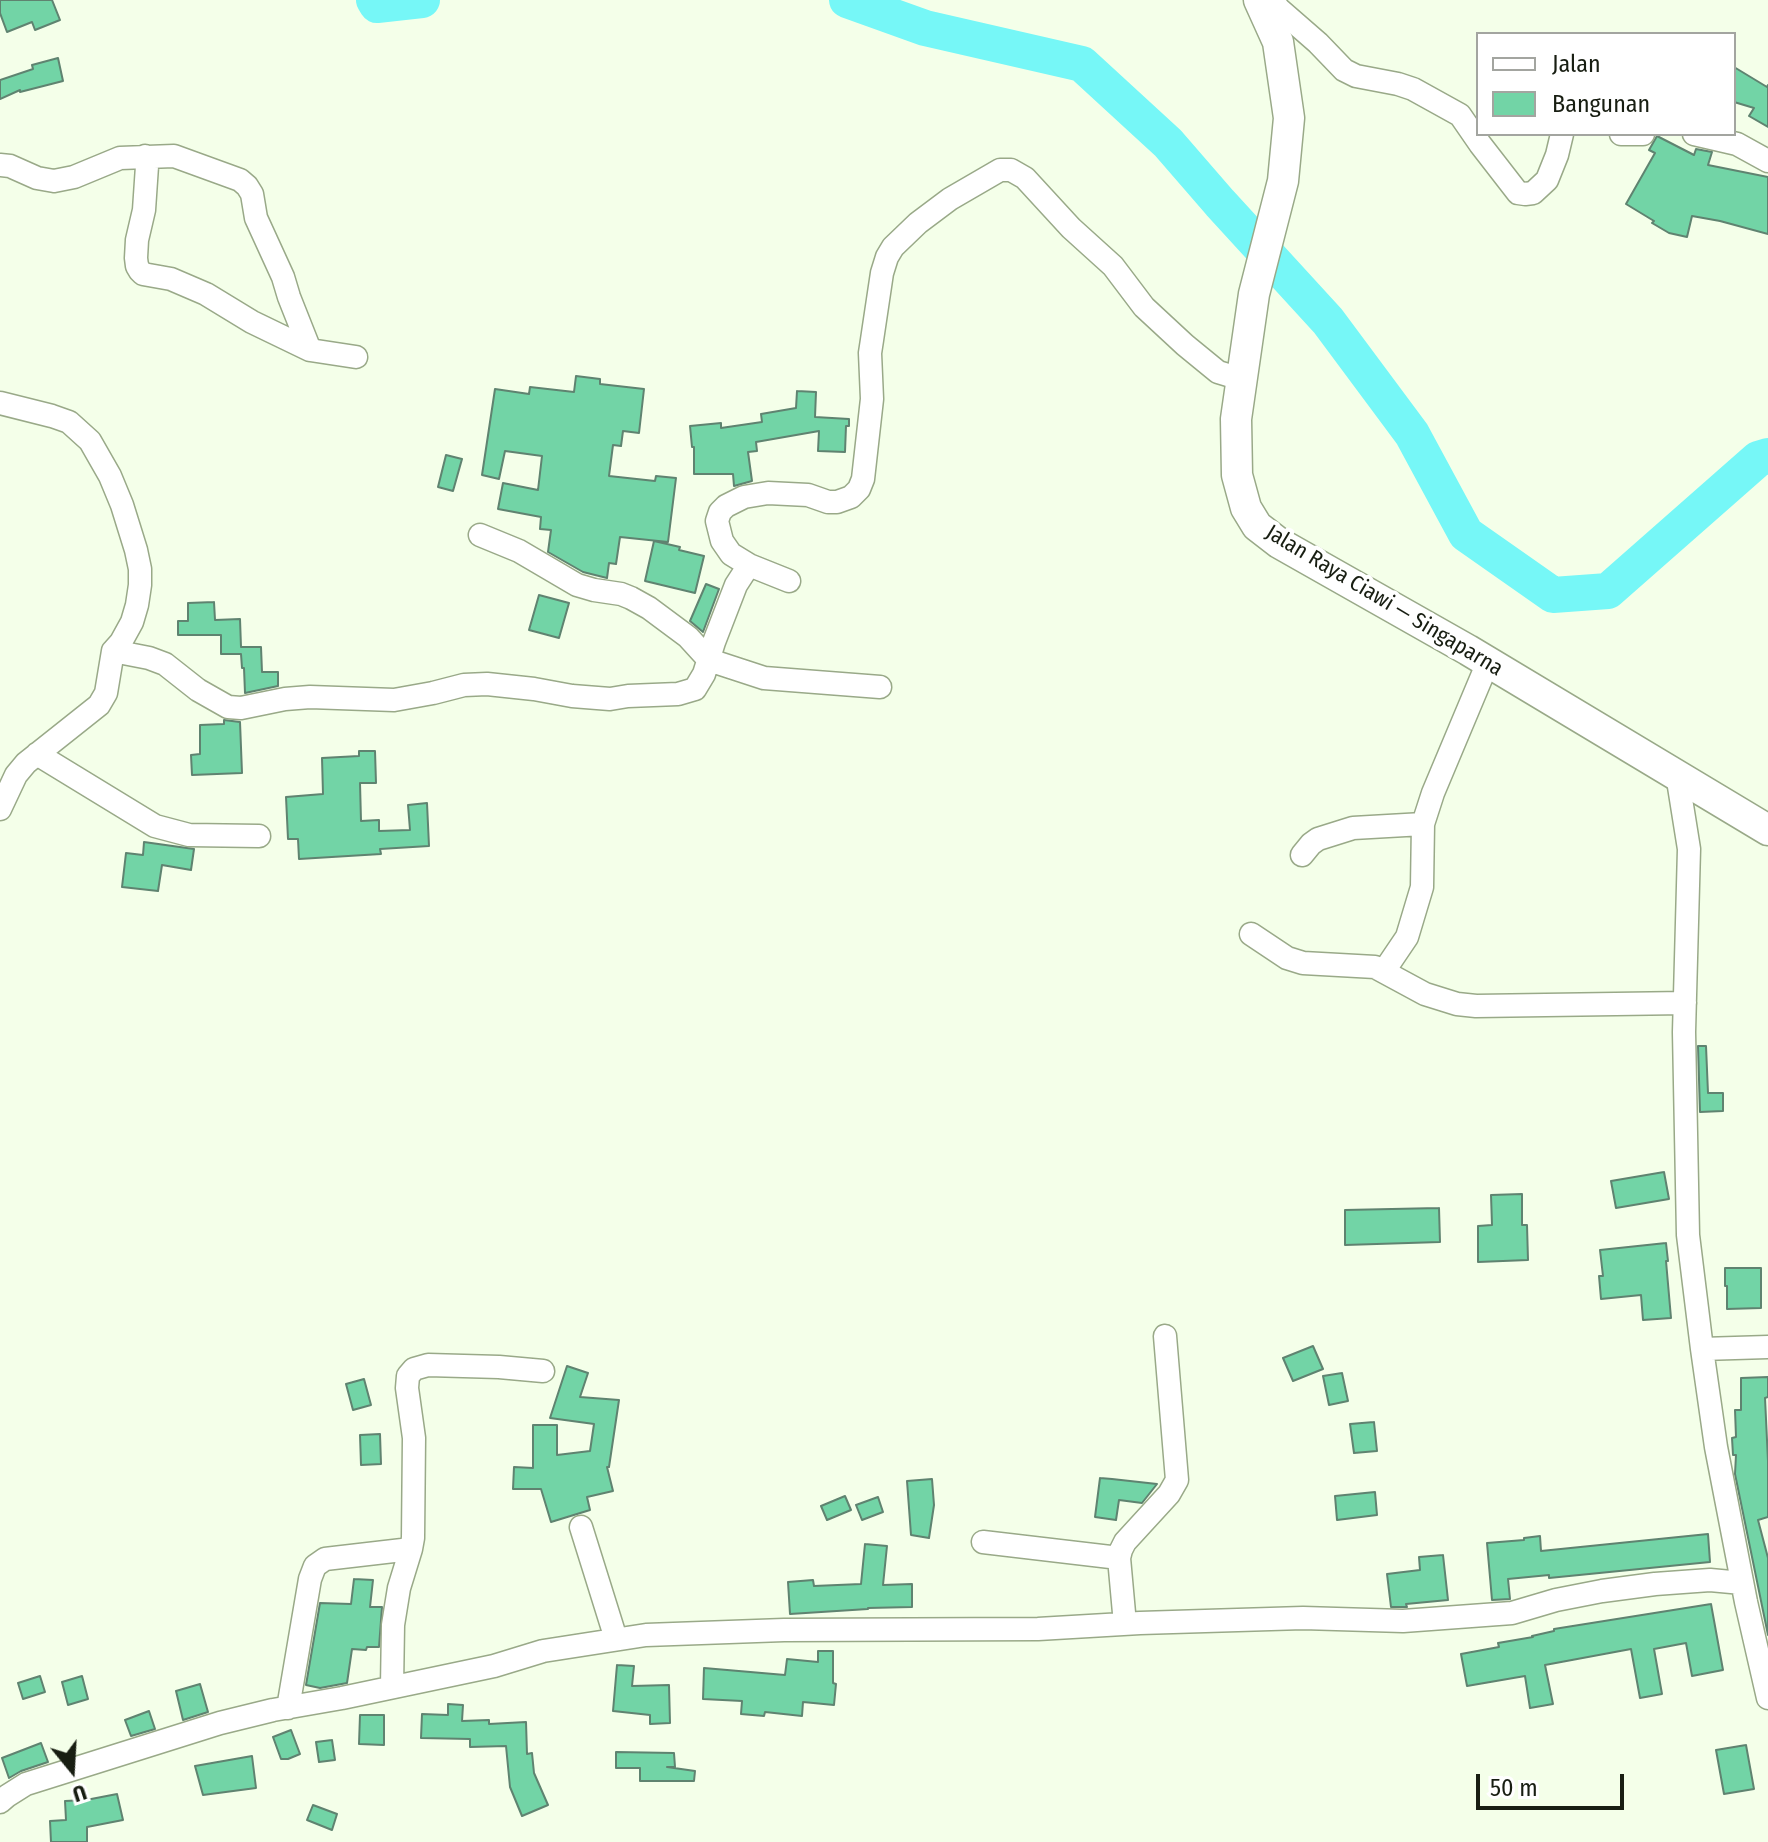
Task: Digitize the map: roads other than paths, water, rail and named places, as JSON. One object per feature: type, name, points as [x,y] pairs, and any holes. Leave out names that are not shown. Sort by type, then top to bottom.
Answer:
[{"type":"main road","name":"Jalan Raya Ciawi — Singaparna","points":[[1259,0],[1278,42],[1289,118],[1283,181],[1254,294],[1236,419],[1237,475],[1246,508],[1257,526],[1292,551],[1488,662],[1768,830]]},
{"type":"street","points":[[1272,0],[1344,70],[1356,76],[1413,89],[1460,115],[1518,193],[1533,193],[1547,180],[1562,136]]},
{"type":"street","points":[[1703,136],[1737,144],[1768,161]]},
{"type":"street","points":[[145,156],[144,210],[136,258],[143,274],[171,279],[206,294],[260,327],[310,350],[356,357]]},
{"type":"street","points":[[0,165],[54,181],[74,177],[120,158],[174,156],[230,175],[247,186],[252,194],[256,218],[283,277],[310,350]]},
{"type":"street","points":[[789,581],[731,554],[722,541],[717,521],[720,512],[744,497],[768,493],[808,495],[837,502],[851,497],[859,489],[863,479],[872,399],[870,353],[887,257],[918,223],[950,199],[1000,170],[1011,170],[1025,178],[1071,228],[1113,266],[1144,307],[1193,352],[1218,372],[1241,379]]},
{"type":"street","points":[[0,403],[69,422],[90,441],[122,505],[140,569],[137,605],[132,622],[113,651],[106,693],[99,705],[26,763],[16,775],[0,809]]},
{"type":"street","points":[[480,535],[519,551],[577,585],[631,598],[688,637],[709,660],[764,678],[880,687]]},
{"type":"street","points":[[113,651],[139,655],[165,664],[198,690],[228,707],[241,708],[310,697],[394,700],[464,685],[487,684],[610,699],[678,694],[695,689],[700,682],[736,585],[749,565]]},
{"type":"street","points":[[1384,971],[1407,937],[1422,887],[1423,824],[1488,662]]},
{"type":"street","points":[[37,754],[155,826],[189,835],[259,836]]},
{"type":"street","points":[[1677,774],[1689,849],[1685,1003],[1688,1235],[1716,1447],[1768,1698]]},
{"type":"street","points":[[1302,855],[1318,839],[1353,828],[1423,824]]},
{"type":"street","points":[[1251,934],[1287,958],[1303,963],[1365,965],[1384,971],[1425,994],[1457,1004],[1685,1003]]},
{"type":"street","points":[[1125,1624],[1119,1558],[1125,1542],[1169,1494],[1177,1480],[1165,1336]]},
{"type":"street","points":[[1702,1349],[1768,1347]]},
{"type":"street","points":[[392,1687],[393,1625],[399,1588],[413,1538],[414,1438],[408,1376],[414,1369],[428,1365],[543,1371]]},
{"type":"street","points":[[581,1527],[616,1639]]},
{"type":"street","points":[[983,1542],[1119,1558]]},
{"type":"street","points":[[288,1708],[310,1579],[315,1566],[325,1559],[411,1549]]},
{"type":"street","points":[[0,1802],[26,1784],[220,1723],[494,1666],[543,1651],[646,1635],[784,1630],[1038,1629],[1303,1618],[1419,1620],[1512,1613],[1571,1597],[1655,1584],[1710,1580],[1742,1583]]},
{"type":"waterway","points":[[374,0],[377,5],[422,0]]},
{"type":"waterway","points":[[847,0],[925,28],[1082,64],[1168,143],[1328,321],[1412,434],[1466,534],[1553,595],[1608,591],[1758,459],[1768,456]]}]
